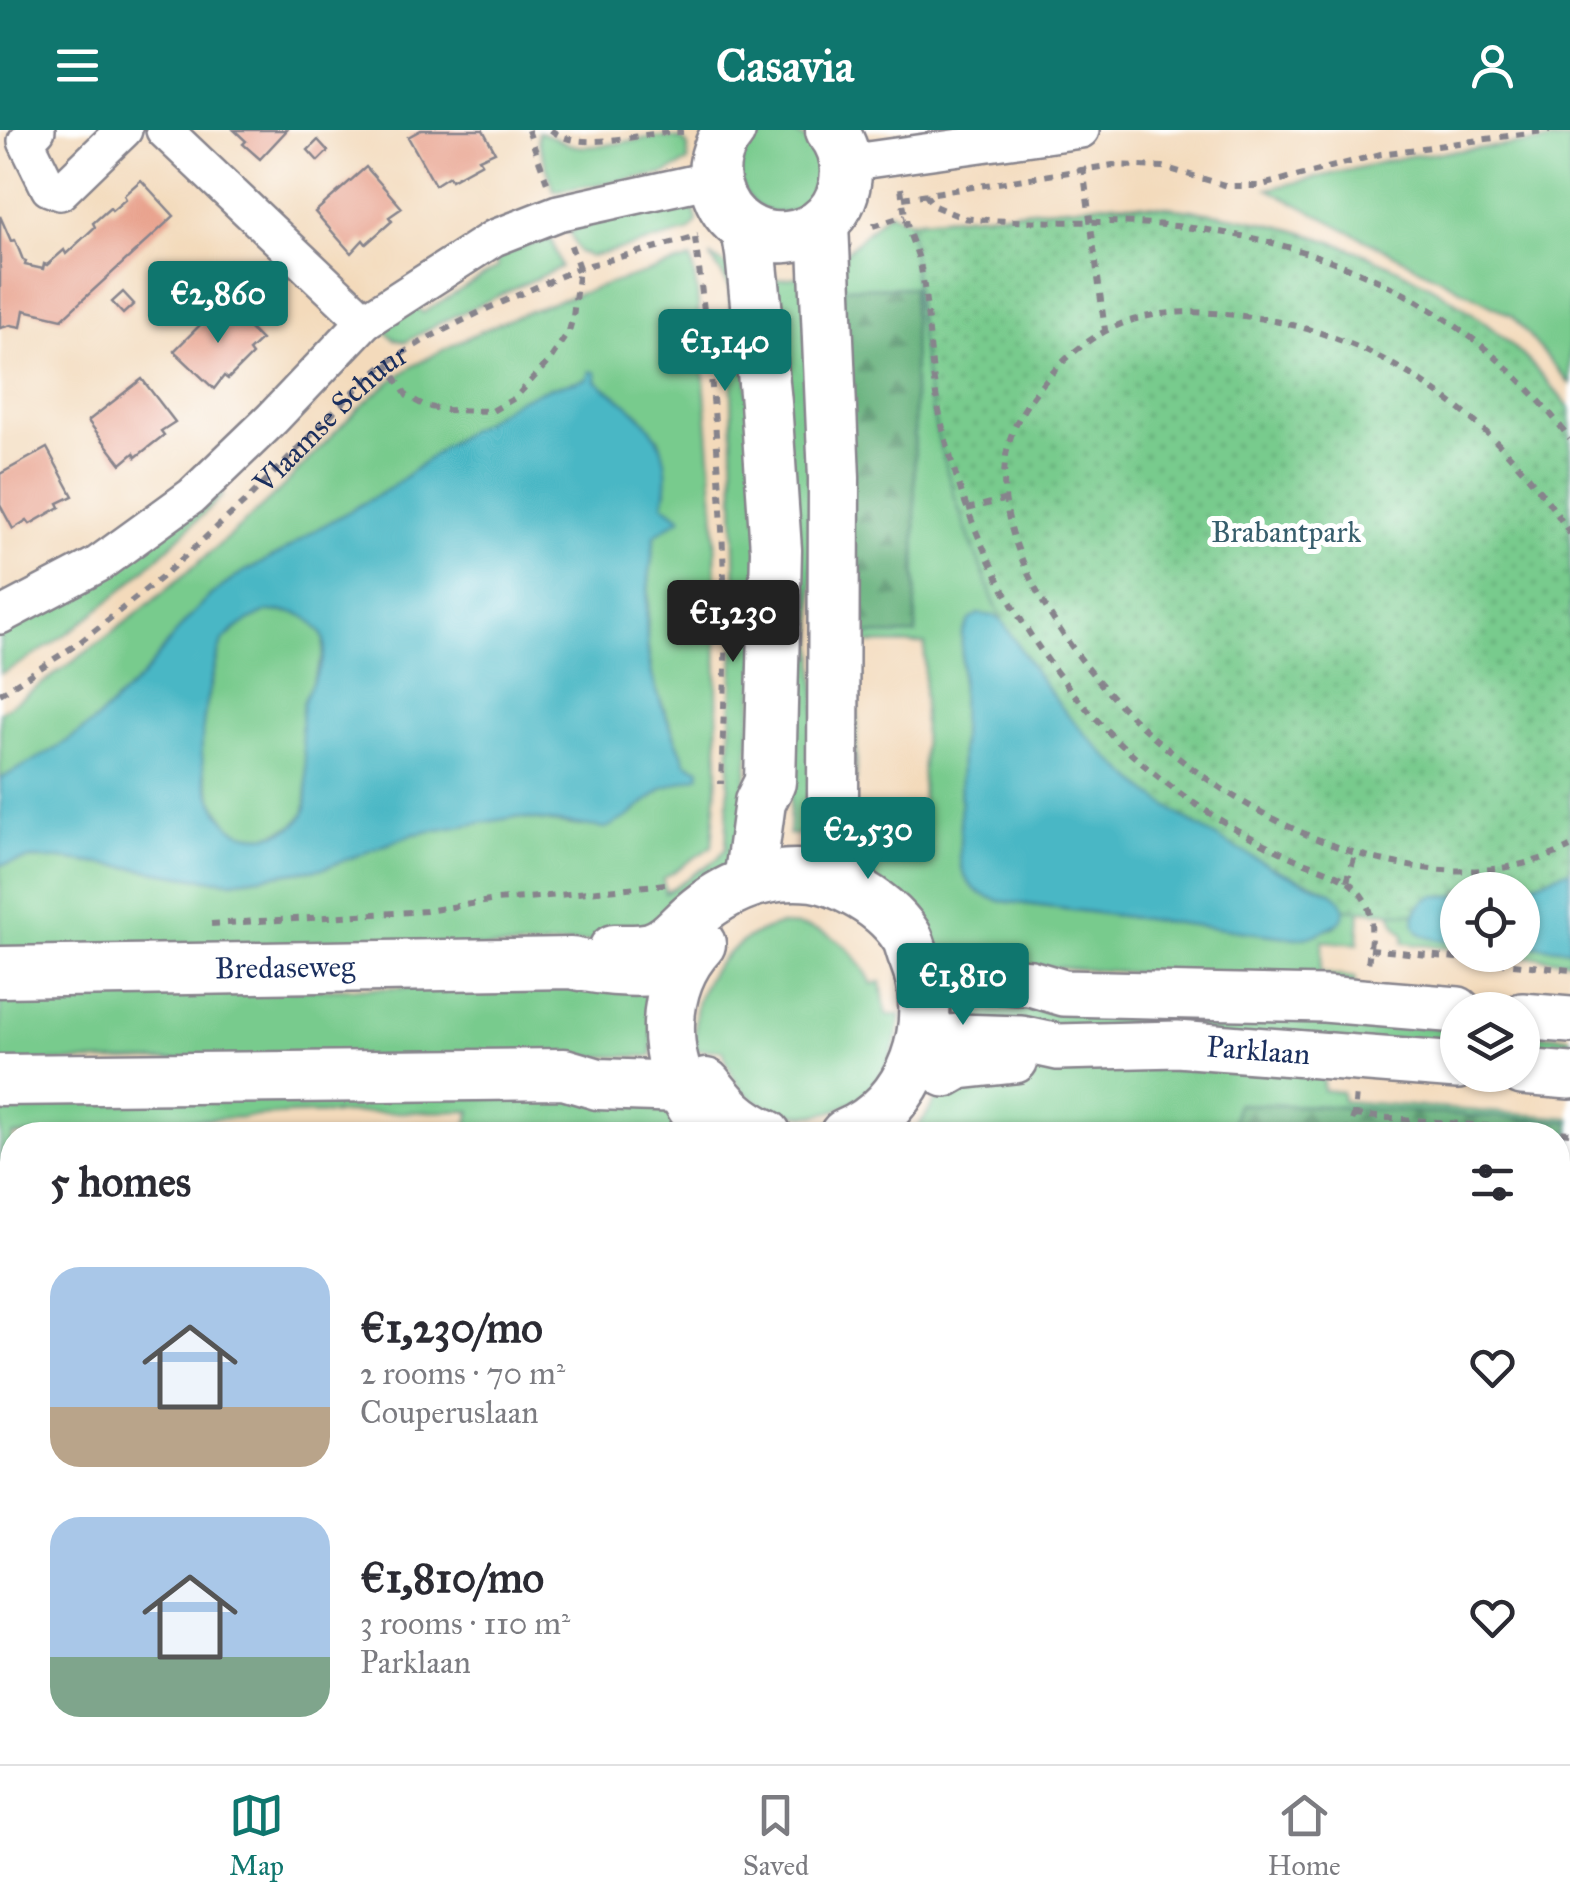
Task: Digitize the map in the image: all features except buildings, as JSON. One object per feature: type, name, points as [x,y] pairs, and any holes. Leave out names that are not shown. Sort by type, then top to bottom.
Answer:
[{"type":"main road","points":[[709,131],[722,139],[715,160],[724,213],[751,254],[766,404],[776,550],[770,782],[760,802],[764,887]]},
{"type":"main road","points":[[724,213],[766,237],[806,234],[823,223],[846,186],[838,147]]},
{"type":"main road","points":[[823,223],[834,478],[833,842],[838,882]]},
{"type":"main road","points":[[707,1122],[692,1106],[678,1075],[669,1022],[676,953],[690,918],[726,891],[812,876],[838,882],[864,896],[907,937],[928,1023],[918,1108],[904,1122]]},
{"type":"main road","points":[[764,887],[784,900],[823,906],[860,924],[873,936],[928,1023],[903,1089],[868,1122]]},
{"type":"main road","name":"Bredaseweg","points":[[0,972],[571,964],[606,950],[652,948],[676,953]]},
{"type":"main road","points":[[0,1080],[564,1074],[596,1063],[678,1075],[692,1070],[725,1110],[742,1122]]},
{"type":"street","points":[[36,130],[26,141],[48,188],[60,192],[124,130]]},
{"type":"street","points":[[164,130],[365,321]]},
{"type":"street","points":[[838,147],[898,156],[1081,130]]},
{"type":"street","name":"Vlaamse Schuur","points":[[0,616],[96,565],[192,496],[365,321],[494,238],[558,213],[694,183],[724,213]]},
{"type":"street","name":"Parklaan","points":[[1440,1009],[1324,1000],[1064,993],[928,1023],[940,1039],[1021,1039],[1058,1048],[1177,1044],[1440,1065]]},
{"type":"street","points":[[1540,1018],[1570,1020]]},
{"type":"street","points":[[1540,1074],[1570,1076]]},
{"type":"path","points":[[528,130],[558,213]]},
{"type":"path","points":[[551,130],[581,142],[709,131]]},
{"type":"path","points":[[903,198],[1113,165],[1146,165],[1228,186],[1258,186],[1381,154],[1550,130]]},
{"type":"path","points":[[898,156],[907,224],[922,272],[940,412],[967,510],[999,581],[1031,637],[1069,689],[1143,764],[1207,812],[1266,845],[1347,881],[1365,899],[1369,909],[1370,948],[1570,970]]},
{"type":"path","points":[[1084,170],[1105,330]]},
{"type":"path","points":[[925,194],[934,206],[963,218],[1164,225],[1288,246],[1355,270],[1420,302],[1482,345],[1537,397],[1570,439]]},
{"type":"path","name":"Vlaamse Schuur","points":[[0,694],[79,643],[163,576],[386,363],[455,324],[580,268],[695,238],[724,213]]},
{"type":"path","points":[[695,238],[708,332],[725,622],[721,800]]},
{"type":"path","points":[[386,363],[407,396],[418,404],[445,410],[499,408],[522,392],[562,344],[573,317],[580,268]]},
{"type":"path","points":[[1570,534],[1552,504],[1507,454],[1449,401],[1416,378],[1333,336],[1252,317],[1179,313],[1148,316],[1105,330],[1059,366],[1040,388],[1018,419],[1005,465],[1016,543],[1042,600],[1069,643],[1127,712],[1180,758],[1244,802],[1308,835],[1412,866],[1471,871],[1520,865],[1570,848]]},
{"type":"path","points":[[967,510],[1007,499]]},
{"type":"path","points":[[1347,881],[1356,852]]},
{"type":"path","points":[[199,924],[426,912],[496,900],[660,886],[672,880]]},
{"type":"path","points":[[1354,1115],[1438,1122]]},
{"type":"green space","points":[[781,131],[797,134],[810,143],[819,156],[819,188],[810,201],[797,210],[781,213],[765,210],[752,201],[743,188],[740,172],[743,156],[752,143],[765,134]]},
{"type":"green space","points":[[538,132],[590,147],[656,138],[683,140],[688,147],[688,162],[664,174],[554,191]]},
{"type":"green space","points":[[1570,139],[1570,384],[1512,316],[1268,189],[1409,156]]},
{"type":"green space","points":[[677,201],[695,213],[697,222],[688,232],[591,257],[579,252],[569,232],[608,215]]},
{"type":"green space","name":"Brabantpark","points":[[1112,203],[1168,207],[1277,226],[1381,261],[1430,286],[1476,316],[1526,359],[1570,409],[1570,870],[1540,881],[1540,872],[1440,872],[1440,896],[1434,896],[1418,932],[1440,939],[1440,947],[1403,943],[1404,935],[1391,912],[1360,910],[1358,944],[1323,941],[1320,973],[1355,978],[1354,987],[945,960],[856,868],[856,815],[875,816],[875,843],[900,843],[901,816],[922,816],[925,644],[859,643],[856,783],[842,635],[916,634],[913,288],[837,288],[837,261],[888,212],[910,221]],"holes":[[[998,618],[1017,646],[1277,870],[1327,889],[1339,898],[1337,925],[1296,938],[1001,901],[972,887],[960,858],[962,634]]]},
{"type":"green space","name":"Brabantpark","points":[[1112,203],[1168,207],[1277,226],[1381,261],[1430,286],[1476,316],[1526,359],[1570,409],[1570,870],[1540,881],[1540,872],[1440,872],[1440,896],[1422,903],[1415,914],[1344,909],[1331,892],[1246,855],[1211,835],[1162,803],[1109,759],[1061,708],[1021,652],[998,611],[963,520],[934,422],[922,353],[910,221]]},
{"type":"green space","points":[[551,239],[561,267],[406,342],[394,339],[383,329],[416,306],[423,313],[498,267],[492,254]]},
{"type":"green space","points":[[710,256],[738,272],[764,578],[739,860],[667,921],[595,941],[539,947],[0,955],[0,865],[62,859],[231,881],[324,868],[414,834],[470,824],[516,817],[580,826],[629,816],[663,788],[699,776],[686,764],[653,681],[647,641],[649,580],[666,490],[660,441],[639,414],[596,381],[596,373],[590,372],[587,379],[516,401],[452,441],[389,489],[242,573],[211,595],[141,678],[93,723],[0,779],[0,712],[71,664],[172,585],[269,500],[349,418],[401,374],[501,323],[691,259],[697,291],[715,519],[718,772],[712,846],[663,879],[665,893],[718,858],[726,848],[736,601],[730,287]]},
{"type":"green space","points":[[805,276],[819,836],[789,834],[793,734],[772,280]]},
{"type":"green space","points":[[913,287],[916,634],[842,635],[837,288]]},
{"type":"green space","points":[[213,488],[223,495],[118,593],[62,637],[0,674],[0,620]]},
{"type":"green space","points":[[268,611],[298,613],[311,619],[324,637],[323,656],[303,704],[305,812],[295,825],[268,836],[244,836],[228,825],[213,801],[202,763],[201,730],[221,642],[242,624]]},
{"type":"green space","points":[[779,925],[823,932],[846,947],[872,984],[881,982],[886,1015],[901,1015],[889,1061],[881,1074],[857,1099],[828,1112],[796,1115],[764,1105],[739,1086],[723,1050],[696,1050],[697,1007],[711,974],[740,943]]},
{"type":"green space","points":[[1540,946],[1570,949],[1570,961],[1540,958]]},
{"type":"green space","points":[[653,985],[652,1056],[0,1062],[0,993]]},
{"type":"green space","points":[[1081,1007],[1440,1027],[1440,1049],[948,1025],[950,1012]]},
{"type":"green space","points":[[1540,1034],[1570,1037],[1570,1060],[1540,1057]]},
{"type":"green space","points":[[1030,1068],[1236,1069],[1323,1075],[1323,1090],[1342,1092],[1343,1101],[1570,1118],[1570,1122],[1238,1104],[1234,1122],[921,1122],[940,1094]]},
{"type":"green space","points":[[646,1096],[682,1122],[467,1122],[471,1111],[292,1114],[165,1122],[0,1122],[0,1099]]},
{"type":"green space","points":[[1237,1104],[1570,1122],[1234,1122]]},
{"type":"water","points":[[590,371],[596,373],[596,381],[642,418],[661,446],[666,482],[663,504],[681,518],[655,535],[648,590],[647,647],[665,713],[686,763],[700,769],[699,776],[663,788],[629,816],[606,828],[516,817],[414,834],[324,868],[231,881],[62,859],[0,865],[0,779],[93,723],[141,678],[211,595],[242,573],[389,489],[452,441],[516,401],[587,379]],"holes":[[[268,611],[306,617],[322,634],[325,648],[303,704],[305,811],[291,827],[257,836],[235,830],[216,807],[204,771],[202,733],[222,644],[244,623]]]},
{"type":"water","points":[[978,614],[1003,622],[1069,717],[1147,791],[1230,845],[1333,893],[1343,906],[1341,921],[1315,935],[1296,938],[1001,901],[978,891],[964,874],[960,858],[962,634],[969,620]]},
{"type":"water","points":[[1570,870],[1570,949],[1540,946],[1540,881]]},
{"type":"water","points":[[1440,896],[1440,939],[1427,937],[1415,925],[1416,913],[1428,899]]}]
